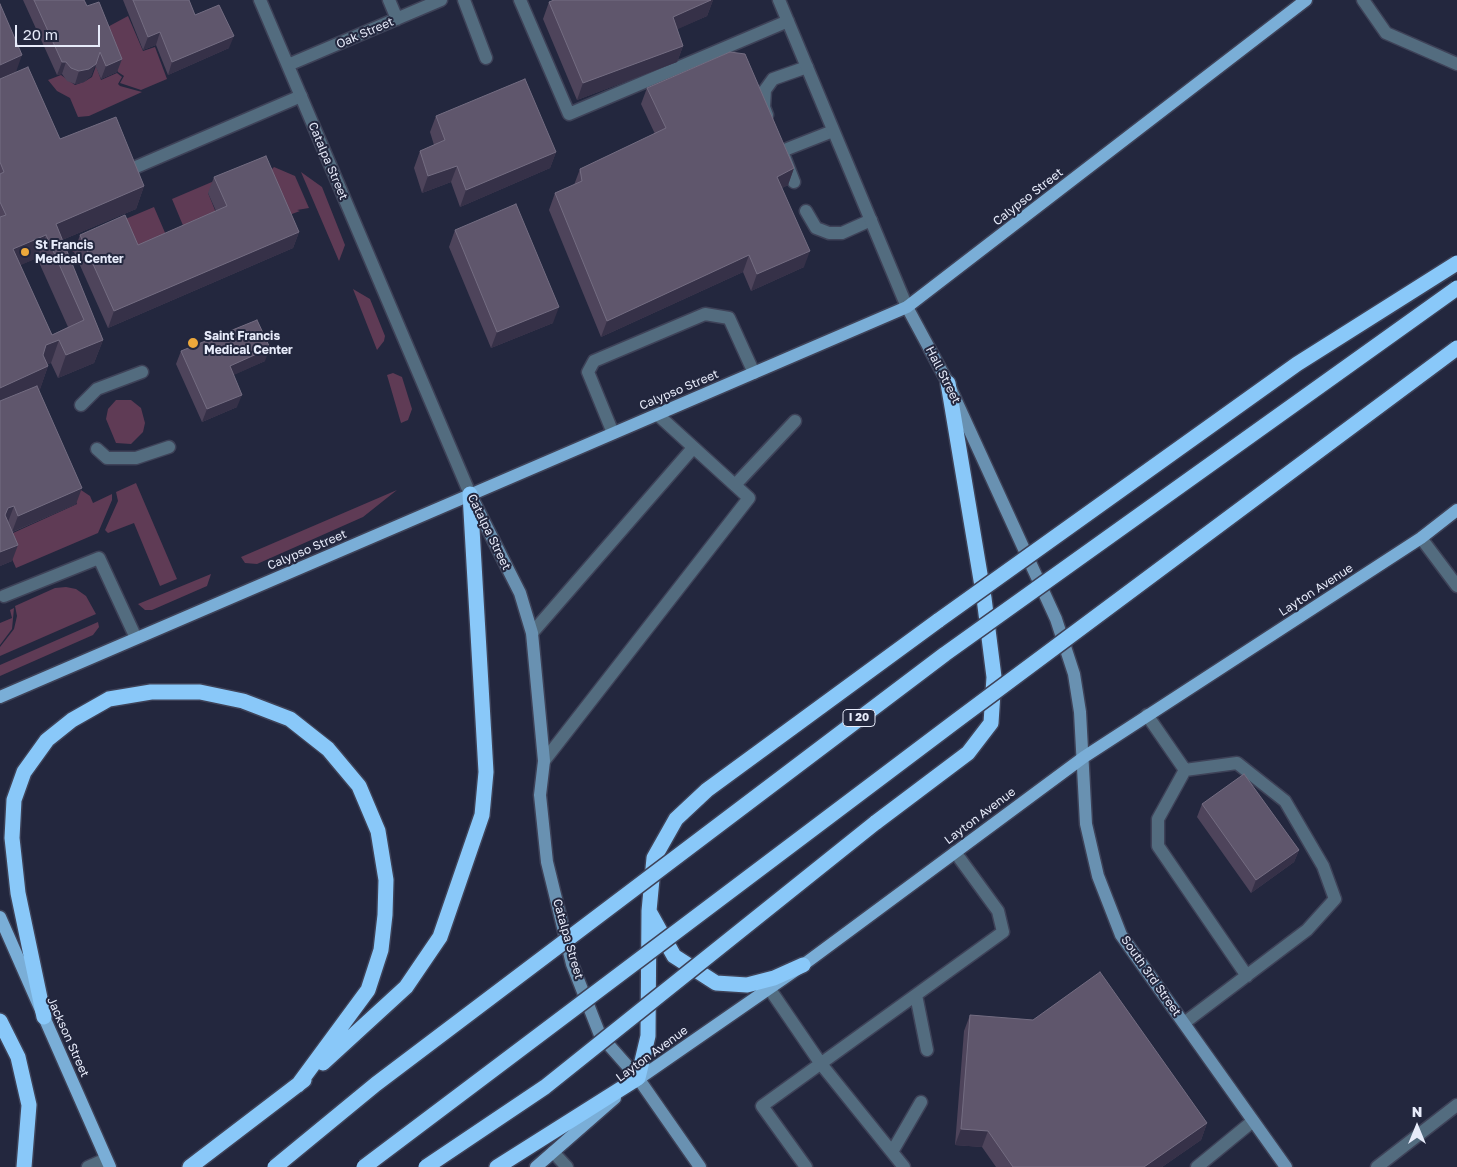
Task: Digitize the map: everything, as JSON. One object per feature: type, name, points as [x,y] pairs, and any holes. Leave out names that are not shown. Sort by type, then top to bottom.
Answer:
[{"type":"highway","points":[[497,1167],[638,1078],[648,1036],[649,912],[654,858],[676,819],[706,790],[939,620],[1297,364],[1457,263]]},
{"type":"highway","name":"I 20","points":[[275,1167],[376,1084],[945,654],[1457,288]]},
{"type":"highway","points":[[364,1167],[948,727],[1457,348]]},
{"type":"highway","points":[[426,1167],[545,1087],[876,823],[968,753],[991,722],[994,677],[984,598],[948,383]]},
{"type":"highway","points":[[190,1167],[298,1085],[406,987],[440,938],[482,815],[486,772],[470,494]]},
{"type":"highway","points":[[44,1017],[18,893],[12,838],[14,800],[24,772],[47,740],[72,720],[109,699],[150,692],[200,692],[243,701],[290,719],[328,750],[359,786],[378,831],[386,880],[386,915],[381,950],[368,990],[298,1085]]},
{"type":"highway","points":[[649,912],[674,956],[716,983],[747,985],[774,978],[803,965]]},
{"type":"highway","points":[[0,1020],[18,1057],[29,1105],[24,1167]]},
{"type":"main road","name":"Calypso Street","points":[[0,697],[907,307],[1306,0]]},
{"type":"main road","name":"Hall Street","points":[[907,307],[948,383],[1056,619],[1074,674],[1084,756]]},
{"type":"main road","name":"Catalpa Street","points":[[470,494],[520,593],[532,633],[544,761],[540,795],[547,862],[572,964],[600,1035],[638,1078],[698,1166]]},
{"type":"main road","name":"Layton Avenue","points":[[536,1167],[638,1078],[803,965],[1084,756],[1421,538],[1457,510]]},
{"type":"main road","name":"South 3rd Street","points":[[1084,756],[1086,824],[1098,876],[1121,935],[1286,1167]]},
{"type":"main road","name":"Jackson Street","points":[[0,917],[108,1163]]},
{"type":"street","name":"Catalpa Street","points":[[260,0],[470,494]]},
{"type":"street","points":[[389,0],[398,19]]},
{"type":"street","name":"Oak Street","points":[[288,66],[441,0]]},
{"type":"street","points":[[464,0],[486,58]]},
{"type":"street","points":[[520,0],[569,114],[788,21]]},
{"type":"street","name":"Hall Street","points":[[779,0],[907,307]]},
{"type":"street","points":[[1363,0],[1386,33],[1457,64]]},
{"type":"street","points":[[771,125],[764,107],[765,90],[773,79],[807,67]]},
{"type":"street","points":[[136,166],[301,96]]},
{"type":"street","points":[[794,182],[780,147],[834,131]]},
{"type":"street","points":[[806,211],[816,228],[829,233],[842,233],[871,220]]},
{"type":"street","points":[[613,433],[588,372],[594,361],[705,314],[729,318],[754,373]]},
{"type":"street","points":[[81,405],[97,390],[142,372]]},
{"type":"street","points":[[544,761],[749,498],[658,414]]},
{"type":"street","points":[[735,485],[795,421]]},
{"type":"street","points":[[97,450],[107,458],[136,458],[169,447]]},
{"type":"street","points":[[532,633],[693,448]]},
{"type":"street","points":[[1421,538],[1457,586]]},
{"type":"street","points":[[4,596],[99,558],[136,638]]},
{"type":"street","points":[[1147,715],[1184,770]]},
{"type":"street","points":[[1184,770],[1237,763],[1285,801],[1323,866],[1335,899],[1307,930],[1184,1023]]},
{"type":"street","points":[[1184,770],[1158,819],[1158,846],[1247,976]]},
{"type":"street","points":[[806,1167],[762,1106],[1003,932],[998,910],[955,852]]},
{"type":"street","points":[[769,988],[821,1064],[904,1167]]},
{"type":"street","points":[[916,995],[927,1050]]},
{"type":"street","points":[[892,1152],[921,1102]]},
{"type":"street","points":[[1377,1167],[1457,1105]]},
{"type":"street","points":[[1197,1167],[1253,1121]]},
{"type":"street","points":[[553,1152],[567,1167]]},
{"type":"street","points":[[88,1167],[108,1163]]},
{"type":"shaded area","points":[[128,16],[143,51],[155,47],[167,79],[141,90],[120,83],[124,76],[118,72],[102,30]]},
{"type":"shaded area","points":[[96,66],[101,80],[117,73],[122,77],[118,84],[120,86],[142,92],[89,116],[78,117],[70,98],[57,91],[48,80],[61,75],[75,85],[92,77]]},
{"type":"shaded area","points":[[247,167],[271,170],[274,167],[295,176],[309,208],[297,210],[300,211],[281,218],[260,172],[208,193],[219,220],[187,235],[172,199]]},
{"type":"shaded area","points":[[301,172],[322,187],[345,245],[339,261]]},
{"type":"shaded area","points":[[154,207],[169,242],[135,258],[122,230],[73,252],[71,248],[118,228],[116,223]]},
{"type":"shaded area","points":[[353,289],[370,299],[385,336],[384,341],[377,350]]},
{"type":"shaded area","points":[[393,373],[402,377],[412,409],[408,420],[401,423],[387,375]]},
{"type":"shaded area","points":[[116,400],[131,400],[141,408],[145,423],[143,432],[131,444],[116,443],[106,419],[108,409]]},
{"type":"shaded area","points":[[66,480],[90,496],[93,503],[112,494],[112,500],[98,533],[16,568],[0,532],[13,533],[77,504]]},
{"type":"shaded area","points":[[136,483],[177,579],[160,586],[134,523],[108,533],[105,530],[118,501],[116,492]]},
{"type":"shaded area","points":[[397,490],[363,517],[257,564],[245,563],[241,557]]},
{"type":"shaded area","points":[[211,574],[207,586],[152,610],[145,610],[138,604]]},
{"type":"shaded area","points":[[66,587],[76,589],[86,596],[96,614],[0,656],[0,647],[14,629],[17,616],[15,606],[55,588]]},
{"type":"shaded area","points":[[14,608],[12,629],[0,645],[0,623],[12,618],[10,610]]},
{"type":"shaded area","points":[[98,622],[99,627],[93,635],[0,676],[0,665]]},
{"type":"building","points":[[34,0],[84,0],[87,6],[99,2],[122,59],[106,66],[100,52],[96,64],[89,69],[79,71],[71,68],[66,62],[62,62]]},
{"type":"building","points":[[133,0],[189,0],[195,15],[219,5],[234,36],[172,62],[160,32],[148,37]]},
{"type":"building","points":[[554,0],[711,0],[673,17],[683,46],[583,83],[549,2]]},
{"type":"building","points":[[0,4],[22,55],[0,65]]},
{"type":"building","points":[[730,52],[745,54],[794,168],[777,177],[810,251],[757,274],[749,255],[607,321],[555,193],[582,181],[580,169],[666,128],[647,88]]},
{"type":"building","name":"St Francis Medical Center","points":[[28,67],[60,139],[116,117],[144,186],[56,224],[103,340],[66,355],[59,340],[46,345],[43,355],[48,366],[0,388],[0,217],[6,215],[0,202],[0,174],[4,172],[0,162],[0,79]],"holes":[[[46,235],[84,320],[52,335],[13,249]]]},
{"type":"building","points":[[525,79],[556,152],[466,190],[457,166],[428,176],[420,151],[445,140],[436,116]]},
{"type":"building","points":[[266,156],[299,232],[114,311],[80,235],[125,215],[138,245],[227,206],[214,177]]},
{"type":"building","points":[[516,204],[559,307],[497,332],[455,230]]},
{"type":"building","points":[[257,320],[270,348],[230,366],[242,395],[207,409],[181,351]]},
{"type":"building","points":[[37,386],[82,488],[18,516],[14,506],[8,508],[5,515],[18,545],[0,552],[0,401]]},
{"type":"building","points":[[1244,774],[1299,850],[1256,880],[1202,804]]},
{"type":"building","points":[[1100,972],[1207,1123],[1144,1167],[1013,1167],[988,1131],[961,1129],[970,1015],[1033,1020]]},
{"type":"place","name":"St Francis Medical Center","points":[[25,252]]},
{"type":"place","name":"Saint Francis Medical Center","points":[[193,343]]}]
